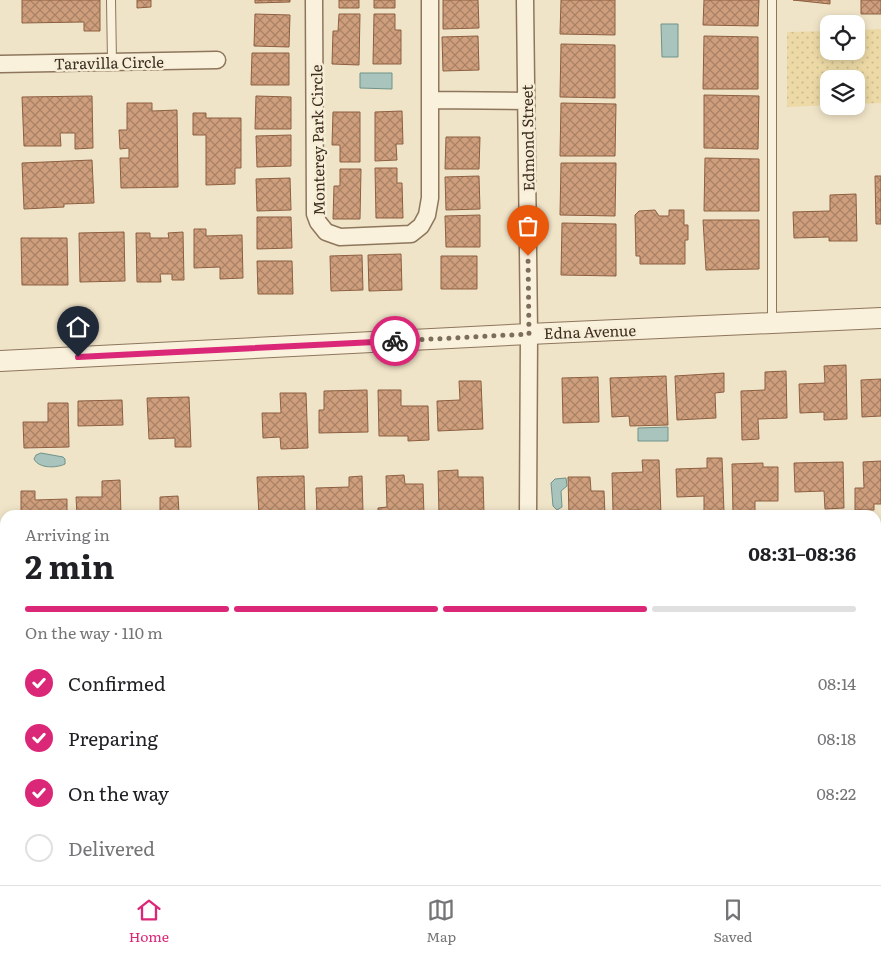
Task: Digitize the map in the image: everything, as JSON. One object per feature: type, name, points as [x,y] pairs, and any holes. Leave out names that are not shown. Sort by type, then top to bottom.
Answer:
[{"type":"street","name":"Monterey Park Circle","points":[[314,0],[315,214],[318,222],[326,232],[340,237],[411,234],[421,226],[427,215],[430,198],[430,0]]},
{"type":"street","name":"Edmond Street","points":[[525,0],[529,334],[528,510]]},
{"type":"street","name":"Taravilla Circle","points":[[0,64],[217,60]]},
{"type":"street","points":[[430,100],[526,101]]},
{"type":"street","name":"Edna Avenue","points":[[0,361],[881,318]]},
{"type":"lane","points":[[111,0],[112,62]]},
{"type":"lane","points":[[772,0],[772,323]]},
{"type":"sand","points":[[881,29],[881,103],[865,104],[865,70],[820,70],[820,105],[787,107],[787,32],[820,31],[820,60],[865,60],[865,30]]},
{"type":"water","points":[[661,24],[678,24],[678,57],[662,57]]},
{"type":"water","points":[[360,73],[392,73],[392,89],[360,88]]},
{"type":"water","points":[[668,427],[668,441],[638,441],[638,428]]},
{"type":"water","points":[[41,453],[63,457],[65,464],[53,467],[40,465],[34,459],[36,455]]},
{"type":"water","points":[[566,478],[567,486],[561,491],[562,507],[557,510],[553,506],[551,483],[555,479]]},
{"type":"building","points":[[22,0],[100,0],[100,31],[84,31],[84,22],[22,23]]},
{"type":"building","points":[[137,0],[151,0],[151,7],[137,8]]},
{"type":"building","points":[[255,0],[290,0],[290,2],[255,3]]},
{"type":"building","points":[[339,0],[359,0],[359,8],[339,8]]},
{"type":"building","points":[[374,0],[395,0],[395,8],[374,8]]},
{"type":"building","points":[[443,0],[478,0],[479,28],[443,29]]},
{"type":"building","points":[[561,0],[615,0],[615,35],[560,34]]},
{"type":"building","points":[[704,0],[759,0],[758,26],[703,25]]},
{"type":"building","points":[[793,0],[830,0],[830,4]]},
{"type":"building","points":[[861,0],[881,0],[881,14],[861,14]]},
{"type":"building","points":[[255,14],[290,15],[289,47],[254,46]]},
{"type":"building","points":[[339,14],[360,14],[359,65],[332,64],[333,31],[338,31]]},
{"type":"building","points":[[374,14],[395,14],[395,30],[401,30],[401,64],[373,64]]},
{"type":"building","points":[[478,36],[479,70],[443,71],[442,37]]},
{"type":"building","points":[[704,36],[758,37],[758,89],[703,89]]},
{"type":"building","points":[[561,44],[615,45],[615,98],[560,97]]},
{"type":"building","points":[[252,53],[289,53],[289,85],[251,85]]},
{"type":"building","points":[[704,95],[759,96],[758,149],[704,148]]},
{"type":"building","points":[[92,96],[93,148],[75,149],[75,133],[60,133],[61,146],[24,146],[22,97]]},
{"type":"building","points":[[256,96],[291,97],[291,129],[255,129]]},
{"type":"building","points":[[127,103],[152,103],[152,111],[177,110],[178,187],[121,188],[120,158],[129,158],[129,148],[120,149],[119,130],[127,130]]},
{"type":"building","points":[[561,103],[616,104],[615,156],[560,156]]},
{"type":"building","points":[[402,111],[403,144],[396,144],[397,160],[375,161],[375,112]]},
{"type":"building","points":[[333,112],[360,112],[360,162],[340,162],[340,145],[332,145]]},
{"type":"building","points":[[193,113],[206,113],[206,118],[241,118],[241,168],[235,168],[235,184],[206,185],[206,135],[193,135]]},
{"type":"building","points":[[291,135],[291,166],[257,167],[256,136]]},
{"type":"building","points":[[446,137],[480,137],[479,169],[445,169]]},
{"type":"building","points":[[705,158],[759,159],[759,211],[704,211]]},
{"type":"building","points":[[92,160],[94,203],[64,204],[64,207],[24,209],[22,163]]},
{"type":"building","points":[[561,163],[616,163],[615,216],[560,215]]},
{"type":"building","points":[[375,168],[397,168],[397,183],[402,183],[403,218],[376,218]]},
{"type":"building","points":[[340,169],[361,169],[360,219],[333,219],[334,186],[340,186]]},
{"type":"building","points":[[479,176],[480,209],[446,210],[445,177]]},
{"type":"building","points":[[875,176],[881,176],[881,224],[876,224]]},
{"type":"building","points":[[290,178],[291,210],[257,211],[256,179]]},
{"type":"building","points":[[856,194],[857,241],[829,241],[829,237],[794,238],[793,212],[830,211],[830,195]]},
{"type":"building","points":[[655,210],[659,216],[669,216],[669,210],[684,210],[684,225],[688,225],[688,240],[685,240],[685,264],[640,264],[640,256],[636,256],[635,215],[639,211]]},
{"type":"building","points":[[480,215],[480,247],[446,247],[445,216]]},
{"type":"building","points":[[257,217],[291,217],[292,248],[257,249]]},
{"type":"building","points":[[703,220],[759,220],[759,269],[706,270]]},
{"type":"building","points":[[562,223],[616,224],[616,276],[561,275]]},
{"type":"building","points":[[194,229],[206,229],[206,236],[242,235],[243,278],[220,279],[220,267],[194,268]]},
{"type":"building","points":[[124,232],[125,281],[80,282],[79,233]]},
{"type":"building","points":[[183,232],[184,280],[172,280],[172,274],[160,274],[161,282],[137,282],[136,233],[150,233],[150,238],[169,238],[168,233]]},
{"type":"building","points":[[21,238],[67,238],[68,285],[22,285]]},
{"type":"building","points":[[401,254],[402,290],[369,291],[368,255]]},
{"type":"building","points":[[362,255],[363,290],[331,291],[330,256]]},
{"type":"building","points":[[441,256],[477,256],[477,289],[441,289]]},
{"type":"building","points":[[257,261],[292,261],[293,294],[258,294]]},
{"type":"building","points":[[846,365],[847,419],[824,420],[824,412],[800,413],[799,384],[825,383],[824,366]]},
{"type":"building","points":[[786,371],[787,418],[758,419],[759,439],[742,440],[741,391],[765,390],[765,372]]},
{"type":"building","points":[[724,373],[724,392],[715,393],[716,418],[677,420],[675,376]]},
{"type":"building","points":[[666,376],[668,425],[630,426],[629,416],[612,417],[610,378]]},
{"type":"building","points":[[598,377],[599,422],[563,423],[562,378]]},
{"type":"building","points":[[881,379],[881,416],[862,417],[861,380]]},
{"type":"building","points":[[459,381],[481,381],[483,429],[438,431],[437,401],[460,400]]},
{"type":"building","points":[[367,390],[368,432],[319,433],[319,410],[324,410],[324,391]]},
{"type":"building","points":[[378,390],[401,390],[401,406],[428,406],[429,440],[408,441],[408,436],[379,436]]},
{"type":"building","points":[[280,393],[306,393],[308,448],[281,449],[280,437],[263,438],[262,413],[281,413]]},
{"type":"building","points":[[189,397],[191,447],[175,447],[175,438],[149,439],[147,398]]},
{"type":"building","points":[[122,400],[123,425],[78,426],[78,401]]},
{"type":"building","points":[[48,403],[68,403],[69,447],[24,448],[23,422],[48,422]]},
{"type":"building","points":[[707,458],[722,458],[724,510],[704,510],[704,496],[677,497],[676,469],[707,468]]},
{"type":"building","points":[[642,460],[659,460],[661,510],[613,510],[612,473],[643,472]]},
{"type":"building","points":[[881,461],[881,504],[874,504],[874,510],[855,510],[855,488],[864,488],[863,462]]},
{"type":"building","points":[[843,462],[844,508],[825,509],[824,491],[795,492],[794,463]]},
{"type":"building","points":[[763,463],[763,467],[778,467],[778,501],[755,501],[755,510],[733,510],[732,464]]},
{"type":"building","points":[[458,470],[458,477],[483,477],[484,510],[439,510],[438,471]]},
{"type":"building","points":[[404,475],[405,484],[423,484],[424,510],[378,510],[378,508],[387,507],[386,476]]},
{"type":"building","points":[[304,476],[305,510],[259,510],[257,477]]},
{"type":"building","points":[[362,476],[363,510],[317,510],[316,488],[349,487],[349,477]]},
{"type":"building","points":[[568,477],[590,477],[591,491],[604,491],[605,510],[569,510]]},
{"type":"building","points":[[120,480],[121,510],[77,510],[76,497],[102,497],[102,481]]},
{"type":"building","points":[[21,491],[35,491],[35,500],[67,499],[67,510],[21,510]]},
{"type":"building","points":[[178,496],[179,510],[160,510],[160,497]]},
{"type":"way so far","points":[[395,341],[529,334],[528,256]]},
{"type":"route","points":[[78,357],[395,341]]}]
